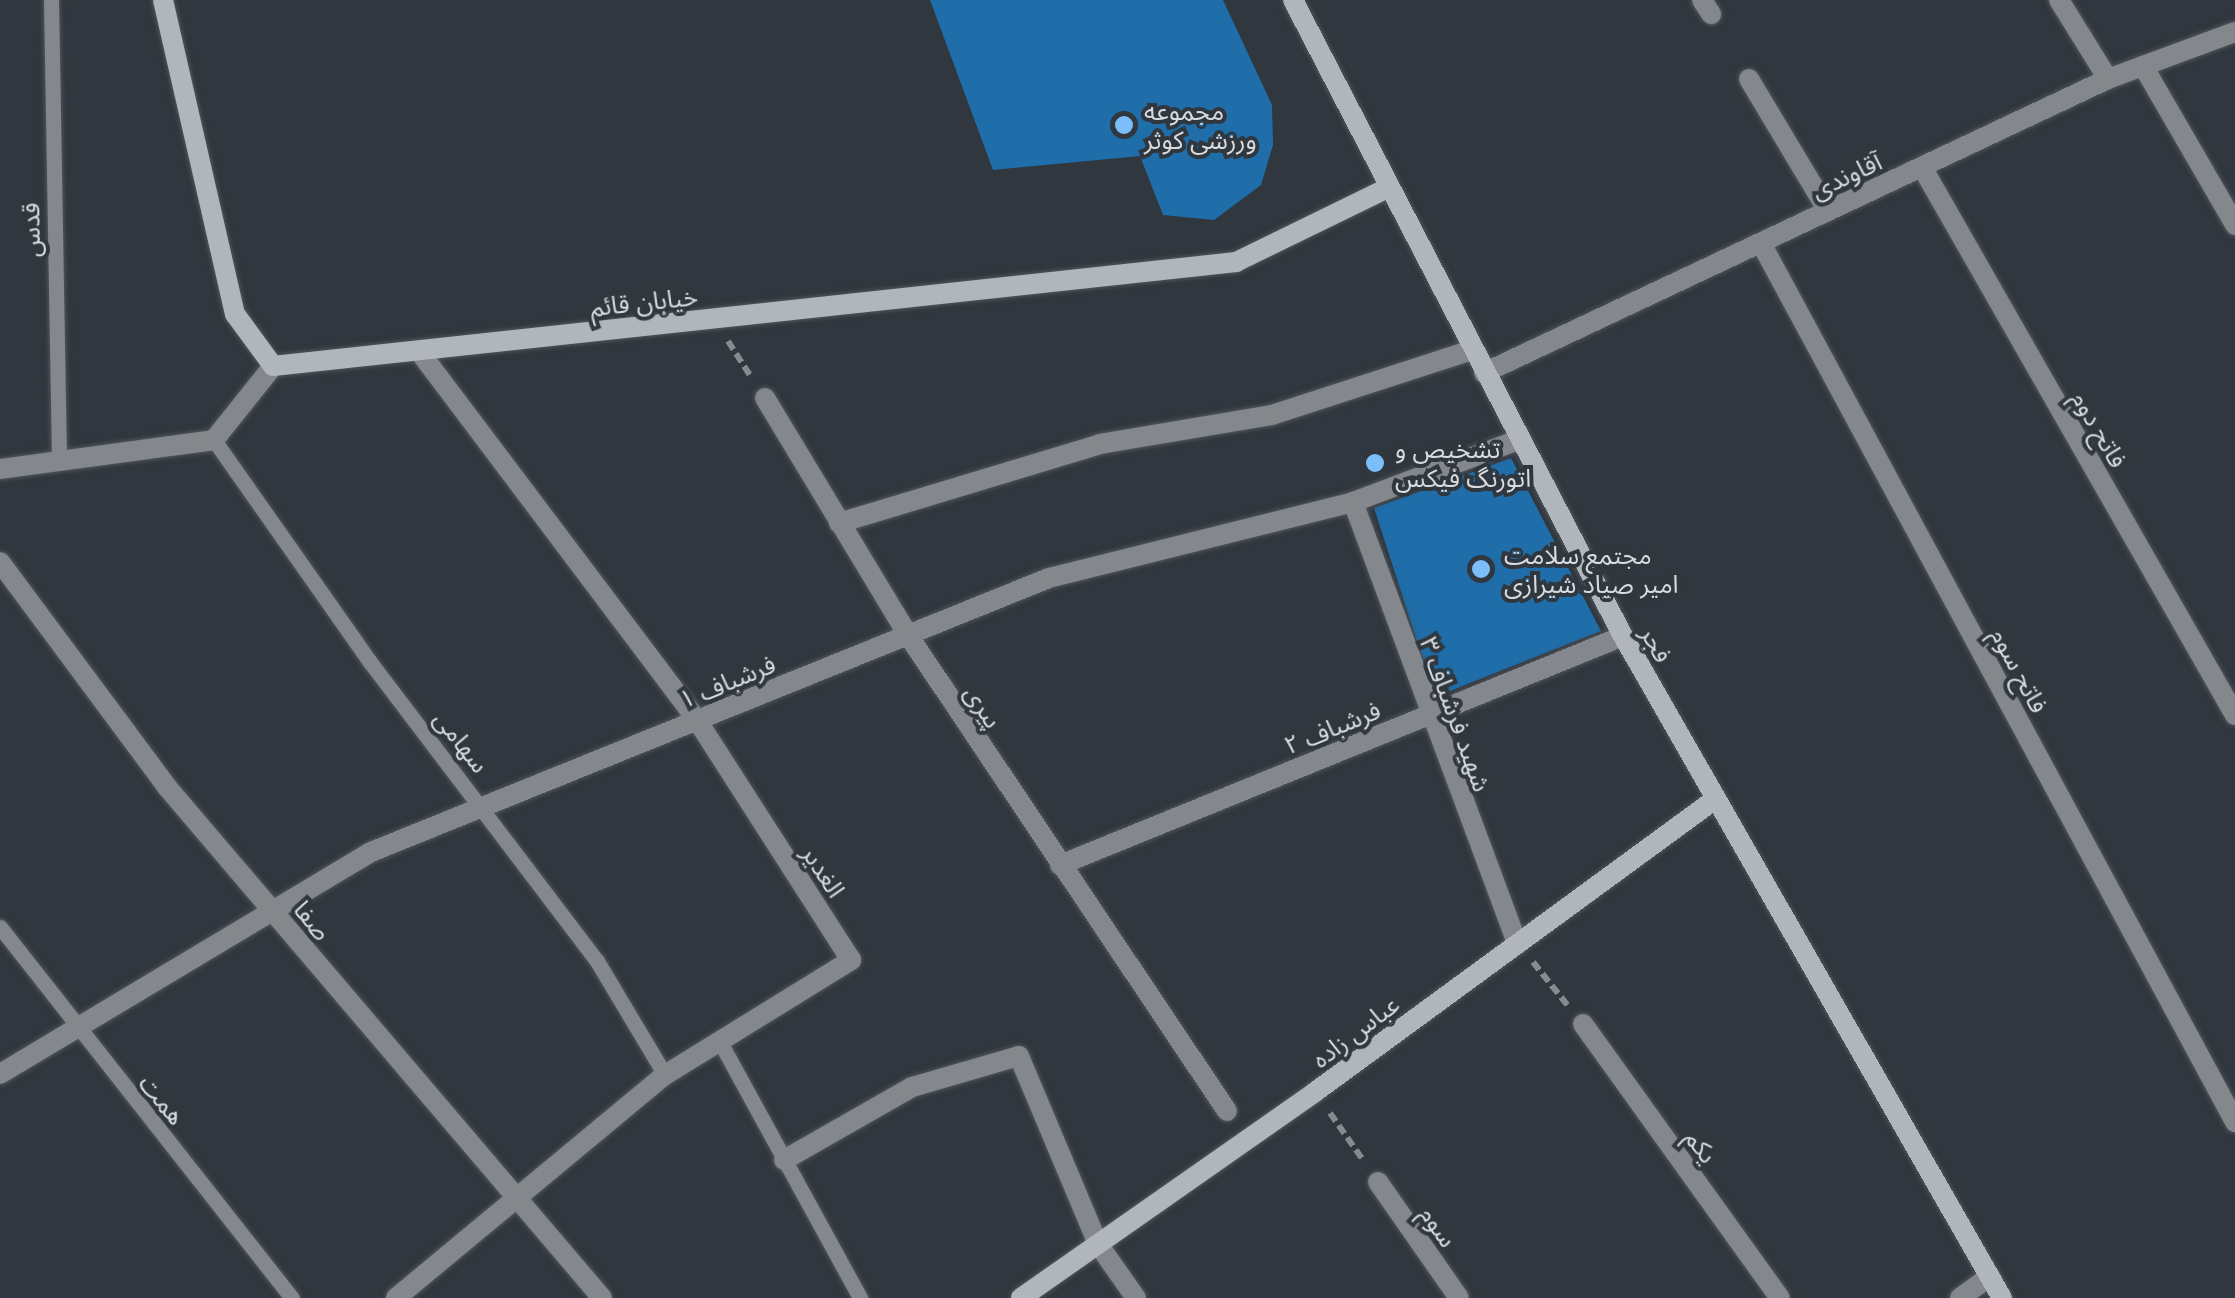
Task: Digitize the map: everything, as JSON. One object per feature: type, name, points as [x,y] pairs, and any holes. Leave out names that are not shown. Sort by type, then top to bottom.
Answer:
[{"type":"main road","points":[[163,0],[235,314],[273,366]]},
{"type":"main road","name":"فجر","points":[[1293,0],[1518,440],[1624,636],[2002,1298]]},
{"type":"main road","name":"خیابان قائم","points":[[273,366],[1236,262],[1388,188]]},
{"type":"main road","name":"عباس زاده","points":[[1022,1298],[1315,1092],[1714,798]]},
{"type":"street","points":[[2059,0],[2108,79]]},
{"type":"street","name":"آقاوندی","points":[[1484,373],[2108,79],[2235,32]]},
{"type":"street","points":[[2144,66],[2235,224]]},
{"type":"street","points":[[1749,79],[1828,211]]},
{"type":"street","name":"فاتح دوم","points":[[1922,167],[2235,715]]},
{"type":"street","name":"فاتح سوم","points":[[1760,243],[2235,1122]]},
{"type":"street","name":"الغدیر","points":[[396,1298],[515,1196],[666,1076],[851,960],[697,720],[418,350]]},
{"type":"street","points":[[839,522],[1100,444],[1272,414],[1472,350]]},
{"type":"street","points":[[0,469],[214,440],[273,366]]},
{"type":"street","name":"پیری","points":[[765,398],[908,634],[1227,1111]]},
{"type":"street","name":"فرشباف ۱","points":[[0,1074],[270,908],[371,852],[1049,578],[1353,502],[1518,440]]},
{"type":"street","name":"شهید فرشباف ۳","points":[[1353,502],[1428,715],[1517,942]]},
{"type":"street","name":"صفا","points":[[0,562],[167,787],[602,1298]]},
{"type":"street","name":"فرشباف ۲","points":[[1060,866],[1624,636]]},
{"type":"street","name":"یکم","points":[[1582,1024],[1780,1298]]},
{"type":"street","points":[[784,1160],[912,1087],[1019,1056],[1098,1244],[1136,1298]]},
{"type":"street","name":"سوم","points":[[1378,1182],[1459,1298]]},
{"type":"street","points":[[1960,1298],[1990,1276]]},
{"type":"lane","name":"قدس","points":[[51,0],[59,460]]},
{"type":"lane","name":"سهامی","points":[[214,440],[370,662],[597,961],[666,1076]]},
{"type":"lane","name":"همت","points":[[0,927],[75,1028],[292,1298]]},
{"type":"lane","points":[[720,1042],[860,1298]]},
{"type":"path","points":[[714,319],[765,398]]},
{"type":"path","points":[[1517,942],[1582,1024]]},
{"type":"path","points":[[1315,1092],[1378,1182]]},
{"type":"building","name":"مجموعه ورزشی کوثر","points":[[930,0],[1223,0],[1272,105],[1273,145],[1261,185],[1214,220],[1163,215],[1140,156],[993,170]]},
{"type":"building","name":"مجتمع سلامت امیر صیاد شیرازی","points":[[1511,458],[1601,631],[1435,697],[1374,508]]},
{"type":"place","name":"مجموعه ورزشی کوثر","points":[[1124,125]]},
{"type":"place","name":"تشخیص و اتورنگ فیکس","points":[[1375,463]]},
{"type":"place","name":"مجتمع سلامت امیر صیاد شیرازی","points":[[1481,569]]}]
